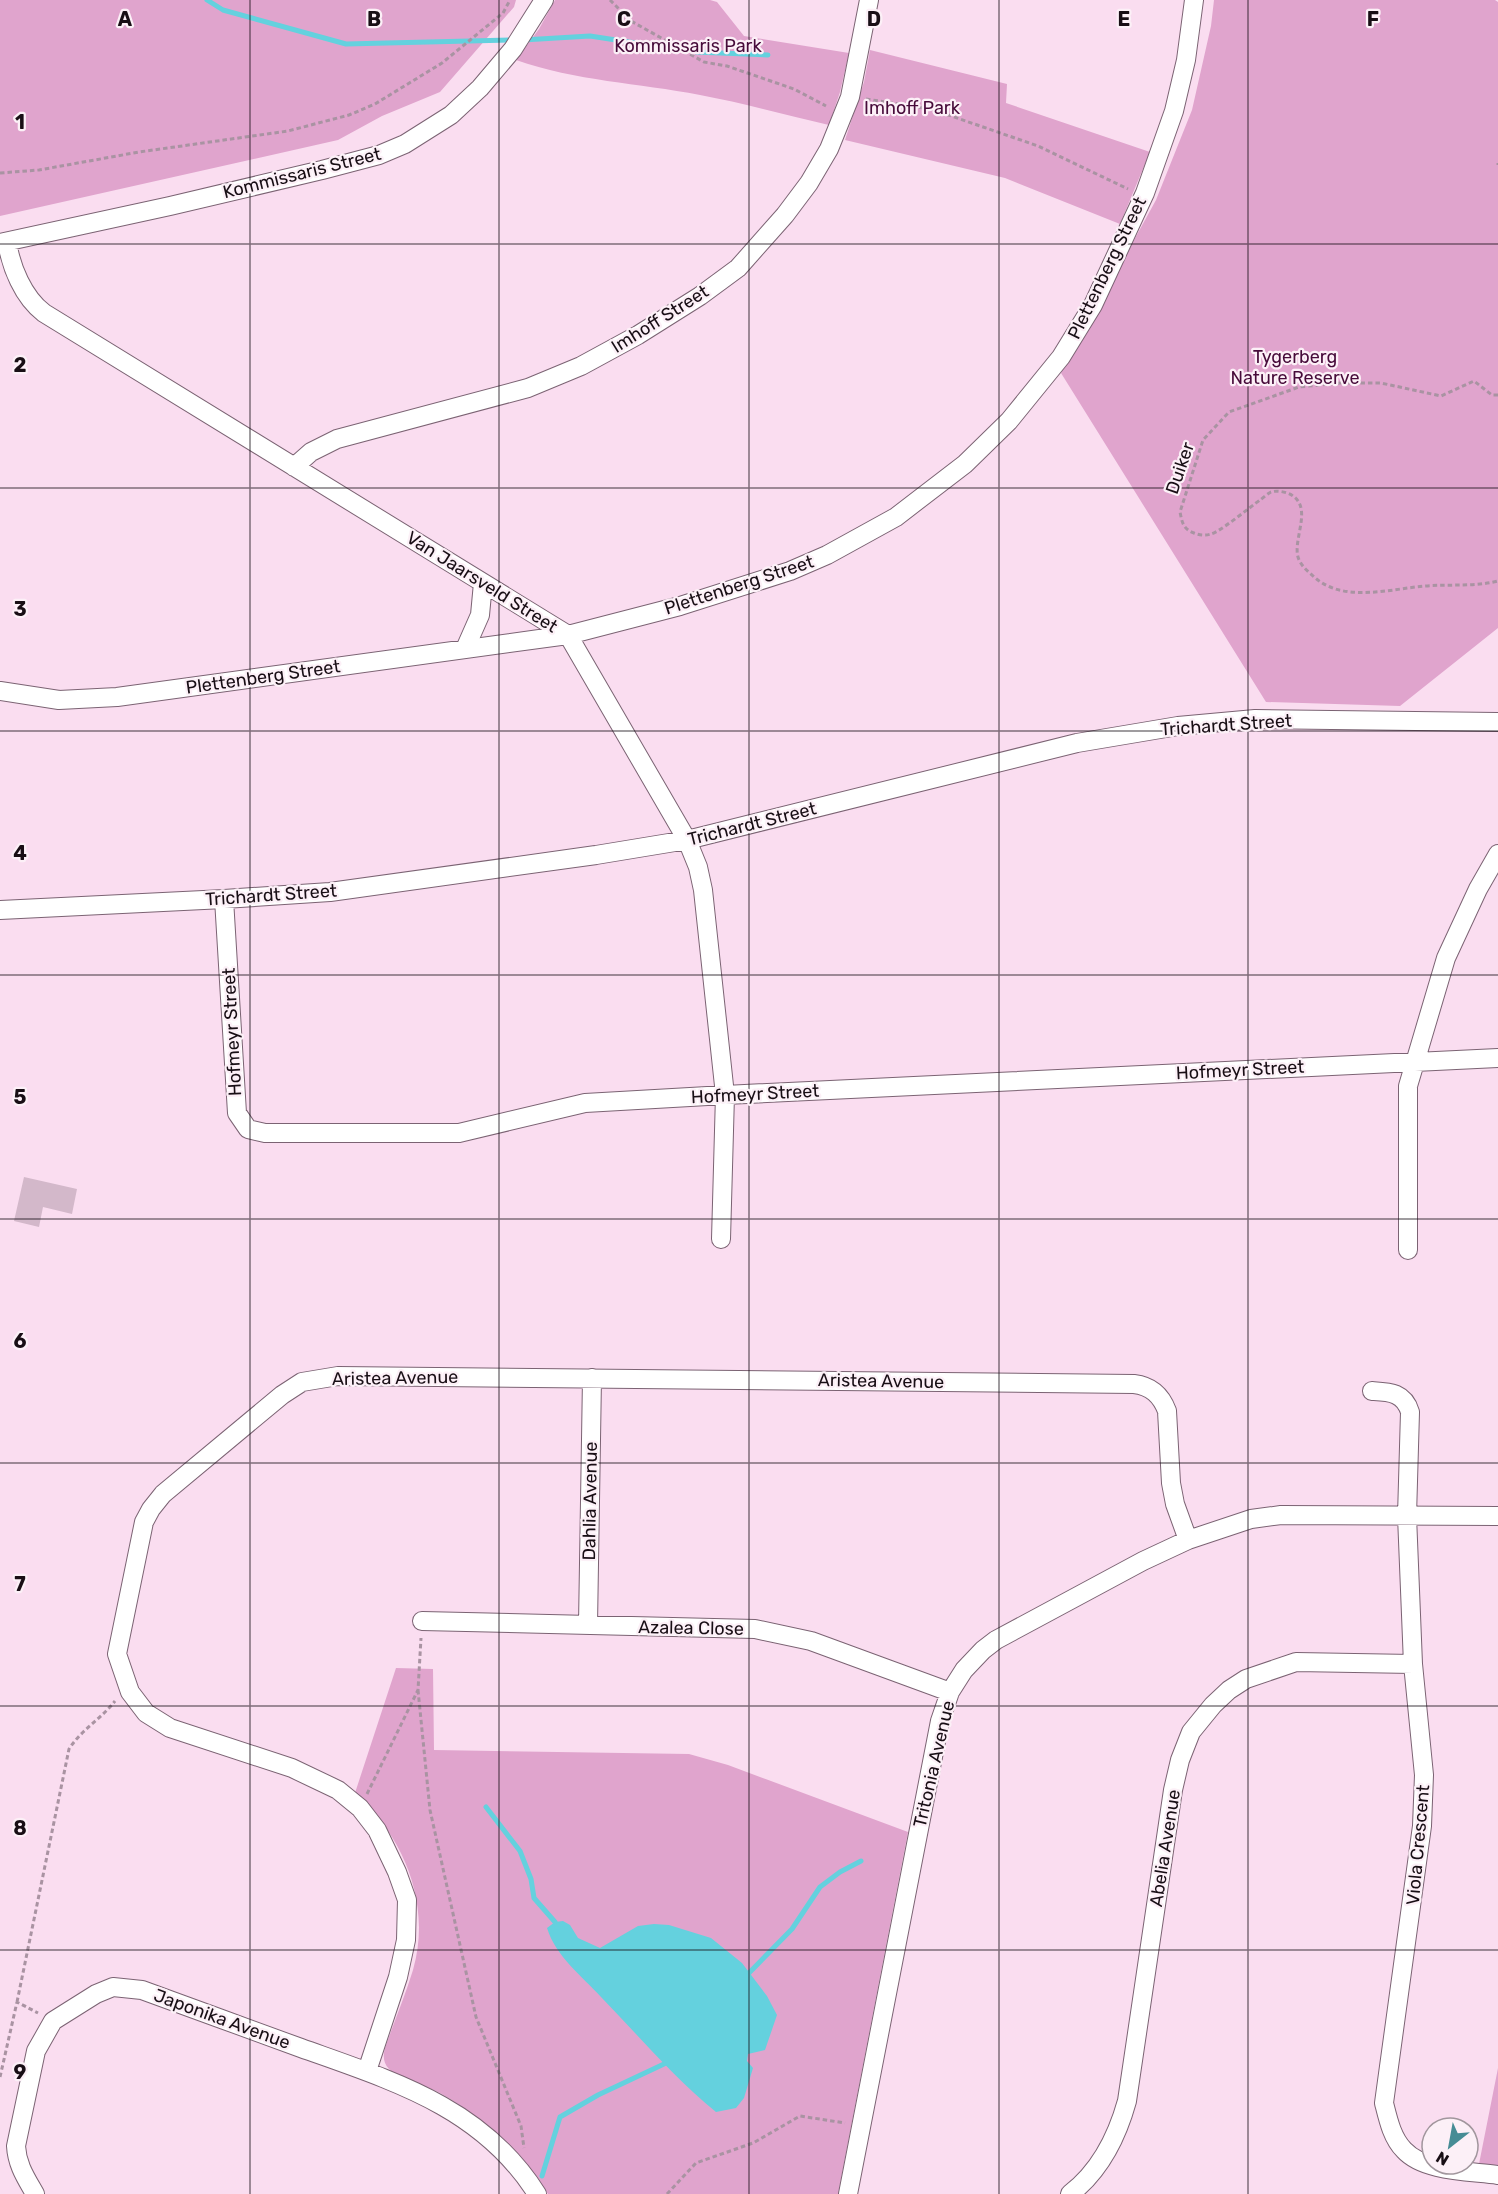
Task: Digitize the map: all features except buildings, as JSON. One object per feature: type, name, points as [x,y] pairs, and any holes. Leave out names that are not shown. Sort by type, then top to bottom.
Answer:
[{"type":"street","name":"Kommissaris Street","points":[[4,242],[170,206],[379,155],[405,144],[451,115],[480,88],[513,49],[544,0]]},
{"type":"street","name":"Imhoff Street","points":[[294,467],[311,452],[337,439],[528,388],[581,366],[638,335],[700,296],[738,268],[785,215],[809,183],[829,149],[850,97],[868,0]]},
{"type":"street","name":"Plettenberg Street","points":[[0,691],[58,700],[117,697],[568,635],[680,606],[790,571],[862,537],[927,495],[983,448],[1027,400],[1061,357],[1093,305],[1143,196],[1174,111],[1186,60],[1194,0]]},
{"type":"street","name":"Van Jaarsveld Street","points":[[4,242],[10,264],[29,297],[39,309],[568,635],[687,840],[698,867],[703,890],[725,1095],[721,1239]]},
{"type":"street","points":[[465,649],[480,615],[483,583]]},
{"type":"street","name":"Trichardt Street","points":[[0,910],[330,892],[687,840],[1077,744],[1178,726],[1256,719],[1498,722]]},
{"type":"street","points":[[1408,1250],[1408,1086],[1446,958],[1478,889],[1498,854]]},
{"type":"street","name":"Hofmeyr Street","points":[[224,899],[237,1113],[248,1129],[265,1133],[459,1133],[585,1103],[1498,1058]]},
{"type":"street","name":"Aristea Avenue","points":[[367,2072],[398,1977],[406,1940],[407,1900],[397,1872],[377,1830],[360,1808],[338,1790],[292,1768],[170,1728],[146,1713],[127,1686],[117,1654],[144,1522],[151,1509],[163,1494],[282,1395],[302,1382],[338,1376],[1140,1385],[1154,1391],[1167,1411],[1171,1483],[1175,1504],[1188,1540]]},
{"type":"street","name":"Dahlia Avenue","points":[[588,1625],[592,1378]]},
{"type":"street","name":"Viola Crescent","points":[[1372,1391],[1392,1392],[1399,1395],[1405,1400],[1410,1412],[1407,1516],[1413,1664],[1424,1775],[1422,1826],[1384,2103],[1391,2128],[1404,2151],[1429,2166],[1498,2175]]},
{"type":"street","name":"Tritonia Avenue","points":[[848,2194],[940,1721],[950,1692],[972,1659],[996,1640],[1143,1561],[1188,1540],[1251,1519],[1270,1515],[1498,1516]]},
{"type":"street","name":"Azalea Close","points":[[422,1622],[755,1629],[811,1641],[950,1692]]},
{"type":"street","name":"Abelia Avenue","points":[[1072,2193],[1092,2173],[1111,2144],[1127,2101],[1173,1790],[1180,1760],[1191,1732],[1213,1705],[1229,1690],[1246,1679],[1296,1662],[1413,1664]]},
{"type":"street","name":"Japonika Avenue","points":[[35,2194],[22,2172],[16,2146],[36,2051],[53,2021],[96,1994],[113,1987],[142,1990],[414,2090],[458,2114],[502,2151],[529,2181],[537,2194]]},
{"type":"path","points":[[0,173],[39,170],[139,152],[288,130],[349,115],[375,104],[442,63],[503,13],[510,0]]},
{"type":"path","points":[[610,0],[631,21],[704,62],[727,66],[794,88],[842,115]]},
{"type":"path","points":[[850,97],[931,108],[1038,146],[1143,196]]},
{"type":"path","name":"Duiker","points":[[1498,395],[1491,395],[1474,381],[1441,396],[1381,383],[1340,383],[1299,387],[1228,412],[1203,440],[1180,512],[1187,531],[1201,535],[1213,534],[1271,492],[1284,492],[1294,496],[1300,506],[1302,516],[1297,544],[1298,557],[1304,567],[1327,587],[1351,591],[1389,592],[1425,586],[1484,585],[1498,581]]},
{"type":"path","points":[[422,1622],[418,1690],[430,1810],[476,2017],[521,2126],[524,2148]]},
{"type":"path","points":[[0,2076],[69,1749],[76,1738],[110,1708],[127,1686]]},
{"type":"path","points":[[360,1808],[418,1690]]},
{"type":"path","points":[[17,2002],[53,2021]]},
{"type":"path","points":[[667,2194],[696,2163],[753,2143],[800,2116],[860,2125]]},
{"type":"green space","points":[[0,0],[516,0],[514,7],[440,92],[382,116],[338,140],[0,216]]},
{"type":"green space","name":"Kommissaris Park","points":[[555,0],[710,0],[717,2],[744,36],[849,53],[829,125],[716,98],[561,73],[516,60],[539,29]]},
{"type":"green space","name":"Tygerberg Nature Reserve","points":[[1214,0],[1495,0],[1498,2],[1498,628],[1400,706],[1266,702],[1061,373],[1156,200],[1192,110],[1211,26]]},
{"type":"green space","name":"Imhoff Park","points":[[870,50],[1007,84],[1006,103],[1150,152],[1120,224],[1005,178],[845,140],[864,82]]},
{"type":"green space","points":[[396,1668],[433,1669],[434,1750],[689,1754],[728,1765],[908,1832],[838,2194],[548,2194],[513,2150],[471,2113],[440,2093],[400,2076],[387,2067],[384,2051],[413,1970],[418,1945],[419,1921],[410,1873],[400,1851],[387,1830],[355,1793]]},
{"type":"green space","points":[[1498,2068],[1498,2166],[1480,2164]]},
{"type":"water","points":[[563,1921],[570,1925],[578,1938],[600,1948],[638,1926],[669,1925],[711,1938],[742,1963],[767,1996],[777,2015],[765,2050],[748,2054],[747,2061],[753,2068],[744,2098],[736,2108],[716,2112],[671,2071],[570,1966],[557,1948],[547,1928],[555,1922]]},
{"type":"waterway","points":[[207,0],[223,10],[346,44],[514,40]]},
{"type":"waterway","points":[[523,40],[590,36],[668,48]]},
{"type":"waterway","points":[[696,52],[768,55]]},
{"type":"waterway","points":[[486,1807],[520,1851],[531,1879],[534,1898],[555,1922]]},
{"type":"waterway","points":[[749,1973],[792,1929],[820,1887],[840,1872],[861,1861]]},
{"type":"waterway","points":[[542,2176],[560,2117],[598,2095],[664,2064]]}]
